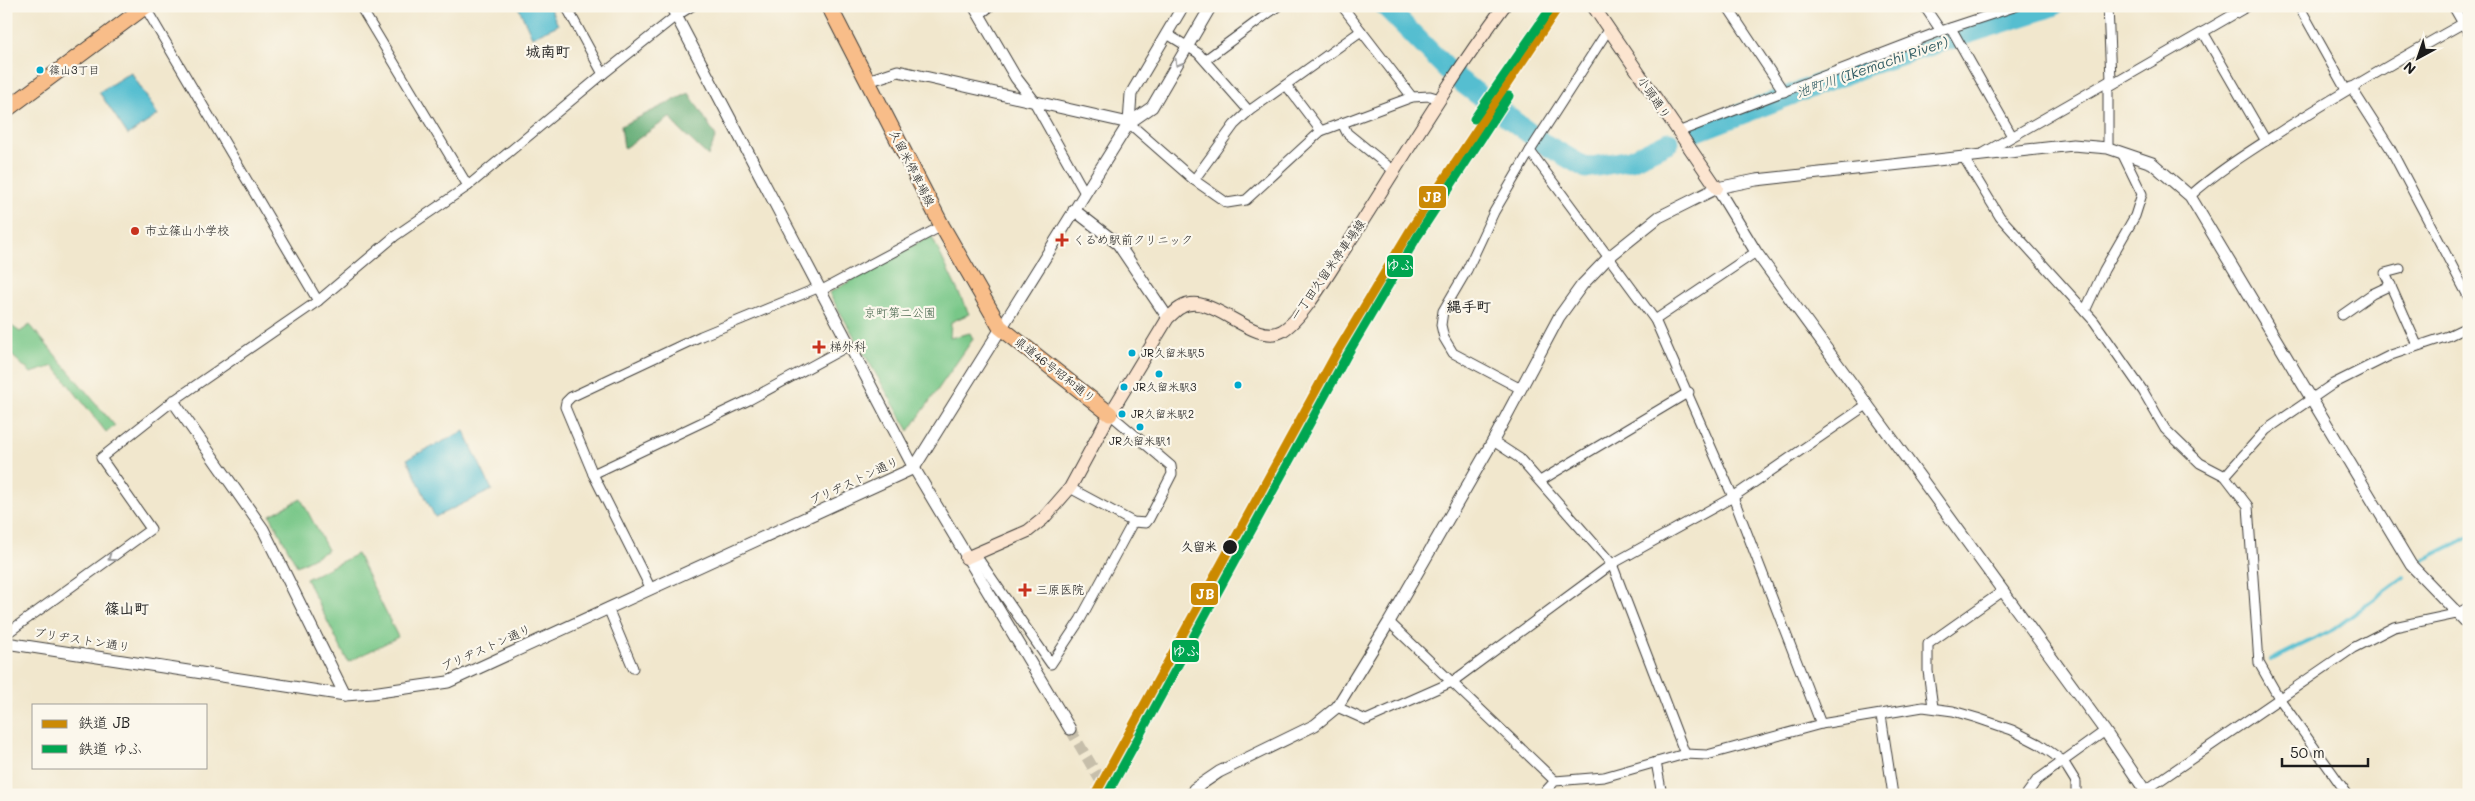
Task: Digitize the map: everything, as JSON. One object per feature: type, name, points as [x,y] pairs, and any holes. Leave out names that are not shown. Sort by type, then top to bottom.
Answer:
[{"type":"main road","name":"久留米停車場線","points":[[829,6],[942,226],[1000,327]]},
{"type":"main road","name":"一丁田久留米停車場線","points":[[971,556],[1028,531],[1043,519],[1070,488],[1110,414],[1168,318],[1180,307],[1201,303],[1248,327],[1267,333],[1281,332],[1303,310],[1504,6]]},
{"type":"main road","name":"小頭通り","points":[[1593,6],[1716,188]]},
{"type":"main road","points":[[6,110],[145,7]]},
{"type":"main road","name":"県道46号昭和通り","points":[[1000,327],[1110,414]]},
{"type":"street","points":[[360,6],[468,186]]},
{"type":"street","points":[[566,6],[603,74]]},
{"type":"street","points":[[6,634],[151,529],[101,458],[172,401],[318,301],[395,236],[468,186],[603,74],[673,11],[692,6]]},
{"type":"street","points":[[990,6],[977,11],[1016,78],[1033,100],[1085,192]]},
{"type":"street","points":[[1129,123],[1131,94],[1184,6]]},
{"type":"street","points":[[914,468],[1000,327],[1129,123],[1152,107],[1211,6]]},
{"type":"street","points":[[1206,60],[1278,6]]},
{"type":"street","points":[[1342,6],[1412,97]]},
{"type":"street","points":[[1727,6],[1784,92]]},
{"type":"street","points":[[1924,6],[1941,31]]},
{"type":"street","points":[[1678,132],[1941,31],[2017,6]]},
{"type":"street","points":[[2108,6],[2110,84],[2108,148]]},
{"type":"street","points":[[1979,156],[2248,6]]},
{"type":"street","points":[[2300,6],[2348,89],[2390,148],[2469,298]]},
{"type":"street","points":[[2453,6],[2466,22],[2469,34]]},
{"type":"street","points":[[145,7],[318,301]]},
{"type":"street","points":[[673,11],[821,288],[914,468],[971,556],[1070,729]]},
{"type":"street","points":[[2190,196],[2205,182],[2348,89],[2466,22]]},
{"type":"street","points":[[1951,28],[2012,136]]},
{"type":"street","points":[[1521,389],[1453,353],[1444,338],[1441,325],[1443,311],[1467,270],[1494,212],[1530,151],[1608,30]]},
{"type":"street","points":[[1194,180],[1234,125],[1249,111],[1361,31]]},
{"type":"street","points":[[2203,32],[2266,141]]},
{"type":"street","points":[[1167,34],[1188,46],[1206,60],[1249,111]]},
{"type":"street","points":[[868,81],[898,71],[1129,123],[1194,180],[1227,204],[1246,200],[1321,131],[1412,97],[1443,96]]},
{"type":"street","points":[[1286,84],[1321,131]]},
{"type":"street","points":[[1342,123],[1347,133],[1394,171]]},
{"type":"street","points":[[1189,793],[1219,772],[1315,725],[1337,707],[1389,622],[1493,441],[1559,317],[1582,285],[1609,257],[1658,217],[1716,188],[1756,180],[2073,145],[2108,148],[2152,163],[2190,196],[2411,565],[2456,614],[2469,625]]},
{"type":"street","points":[[1530,151],[1655,320],[1688,392],[1732,497],[1821,724]]},
{"type":"street","points":[[2085,311],[2104,270],[2135,216],[2142,194],[2122,153]]},
{"type":"street","points":[[1964,158],[2000,217],[2085,311],[2143,391],[2165,429],[2200,463],[2225,476],[2248,506],[2259,663],[2279,698],[2348,795]]},
{"type":"street","points":[[1716,188],[1756,252],[2105,730],[2147,793],[2279,698],[2353,648],[2394,628],[2456,614],[2469,606]]},
{"type":"street","points":[[1074,210],[1118,244],[1168,318]]},
{"type":"street","points":[[651,589],[593,474],[565,407],[570,397],[701,336],[821,288],[942,226]]},
{"type":"street","points":[[1655,320],[1756,252]]},
{"type":"street","points":[[2400,269],[2386,273],[2417,345]]},
{"type":"street","points":[[2342,315],[2372,294],[2391,286]]},
{"type":"street","points":[[2225,476],[2266,430],[2333,384],[2391,355],[2448,336],[2469,326]]},
{"type":"street","points":[[593,474],[749,400],[850,345]]},
{"type":"street","points":[[1540,481],[1688,392]]},
{"type":"street","points":[[172,401],[263,529],[345,695]]},
{"type":"street","points":[[1337,707],[1366,720],[1452,682],[1612,564],[1732,497],[1868,404]]},
{"type":"street","points":[[1070,488],[1133,522],[1146,523],[1149,519],[1172,474],[1171,466],[1110,414]]},
{"type":"street","points":[[1493,441],[1519,458],[1612,564],[1685,754]]},
{"type":"street","name":"ブリヂストン通り","points":[[6,643],[345,695],[448,682],[914,468]]},
{"type":"street","points":[[971,556],[1052,664],[1080,620],[1133,522]]},
{"type":"street","points":[[1933,707],[1928,671],[1928,644],[2003,591]]},
{"type":"street","points":[[608,608],[633,668]]},
{"type":"street","points":[[1389,622],[1555,781]]},
{"type":"street","points":[[1542,795],[1555,781],[1604,777],[1685,754],[1707,755],[1821,724],[1882,715],[1923,706],[1969,715],[2012,730],[2039,744],[2063,761],[2076,782],[2076,795]]},
{"type":"street","points":[[1882,715],[1893,795]]},
{"type":"street","points":[[2026,795],[2037,780],[2105,730]]},
{"type":"street","points":[[1656,762],[1662,795]]},
{"type":"green space","points":[[689,93],[716,136],[708,156],[678,128],[671,117],[624,148],[621,126]]},
{"type":"green space","name":"京町第二公園","points":[[931,235],[969,314],[951,322],[950,338],[970,333],[973,339],[909,431],[829,293]]},
{"type":"green space","points":[[6,322],[20,332],[30,325],[115,426],[106,432],[54,366],[31,373],[6,350]]},
{"type":"green space","points":[[301,499],[328,550],[297,566],[270,515]]},
{"type":"green space","points":[[357,554],[398,637],[348,662],[306,579]]},
{"type":"water","points":[[518,6],[549,6],[558,25],[532,37]]},
{"type":"water","points":[[131,72],[158,115],[128,135],[99,92]]},
{"type":"water","points":[[464,431],[492,490],[435,517],[407,459]]},
{"type":"waterway","name":"池町川 (Ikemachi River)","points":[[1385,6],[1455,77],[1541,142],[1586,168],[1631,160],[1669,142]]},
{"type":"waterway","name":"池町川 (Ikemachi River)","points":[[1692,133],[1869,65],[2053,6]]},
{"type":"waterway","points":[[2425,559],[2469,537]]},
{"type":"waterway","points":[[2271,660],[2334,629],[2404,577]]},
{"type":"tunnel","points":[[1070,729],[1109,795]]},
{"type":"rail line","name":"JB","points":[[1095,795],[1337,352],[1409,232],[1559,6]]},
{"type":"rail line","name":"ゆふ","points":[[1474,119],[1548,12]]},
{"type":"rail line","name":"ゆふ","points":[[1107,795],[1346,357],[1417,237],[1509,96]]},
{"type":"place","name":"篠山3丁目","points":[[40,70]]},
{"type":"place","name":"市立篠山小学校","points":[[135,231]]},
{"type":"place","name":"くるめ駅前クリニック","points":[[1062,240]]},
{"type":"place","name":"梯外科","points":[[819,347]]},
{"type":"place","name":"JR久留米駅5","points":[[1132,353]]},
{"type":"place","name":"JR久留米駅3","points":[[1124,387]]},
{"type":"place","name":"JR久留米駅2","points":[[1122,414]]},
{"type":"place","name":"JR久留米駅1","points":[[1140,427]]},
{"type":"place","name":"久留米","points":[[1230,547]]},
{"type":"place","name":"三原医院","points":[[1025,590]]},
{"type":"district","name":"城南町","points":[[548,52]]},
{"type":"district","name":"縄手町","points":[[1469,307]]},
{"type":"district","name":"篠山町","points":[[127,609]]}]
